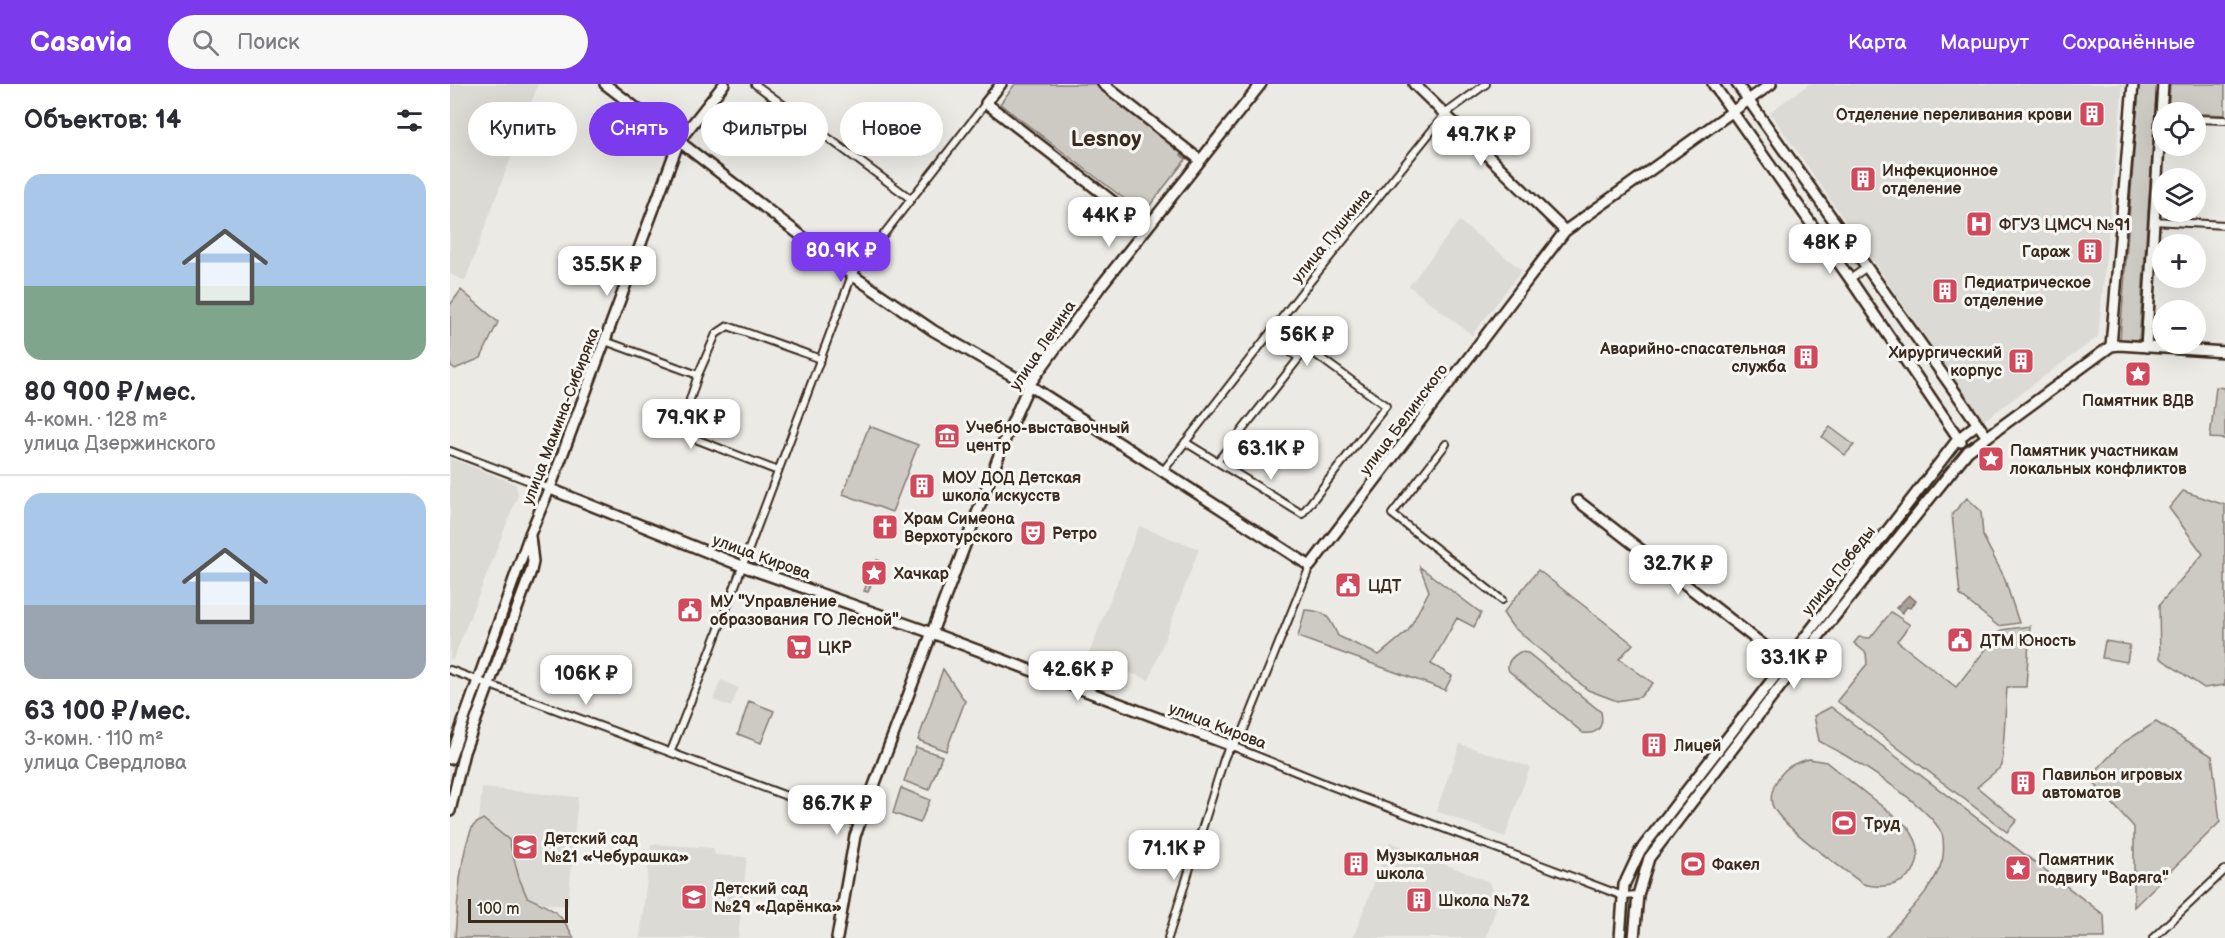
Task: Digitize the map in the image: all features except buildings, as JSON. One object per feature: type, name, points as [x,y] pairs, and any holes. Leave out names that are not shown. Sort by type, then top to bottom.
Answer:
[{"type":"street","points":[[605,84],[628,102]]},
{"type":"street","name":"улица Мамина-Сибиряка","points":[[689,127],[724,84]]},
{"type":"street","points":[[755,84],[911,199]]},
{"type":"street","points":[[670,751],[852,274],[1001,84]]},
{"type":"street","points":[[1103,84],[1198,159]]},
{"type":"street","points":[[1249,96],[1255,84]]},
{"type":"street","name":"улица Ленина","points":[[835,938],[858,822],[1007,434],[1028,385],[1099,286],[1198,159],[1261,84]]},
{"type":"street","points":[[1414,84],[1565,231]]},
{"type":"street","name":"улица Пушкина","points":[[1163,471],[1446,113],[1486,84]]},
{"type":"street","points":[[1713,84],[1968,451]]},
{"type":"street","points":[[1737,84],[1987,437]]},
{"type":"street","name":"улица Белинского","points":[[1168,938],[1224,759],[1241,737],[1310,566],[1565,231],[1771,84]]},
{"type":"street","points":[[2133,84],[2111,346],[2225,352]]},
{"type":"street","points":[[2162,102],[2163,84]]},
{"type":"street","points":[[986,103],[1145,227]]},
{"type":"street","points":[[2206,119],[2225,120]]},
{"type":"street","points":[[689,149],[852,274],[934,332],[1028,385],[1310,566]]},
{"type":"street","name":"улица Мамина-Сибиряка","points":[[450,759],[530,534],[605,341],[673,156]]},
{"type":"street","points":[[2146,347],[2153,222]]},
{"type":"street","points":[[2171,222],[2225,225]]},
{"type":"street","points":[[1850,279],[1867,267]]},
{"type":"street","points":[[778,471],[693,438],[684,421],[698,375],[716,334],[728,327],[821,358]]},
{"type":"street","points":[[1268,336],[1299,358]]},
{"type":"street","points":[[605,341],[698,375]]},
{"type":"street","name":"улица Победы","points":[[1634,938],[1638,895],[1649,858],[1794,669],[1968,451],[2111,346]]},
{"type":"street","points":[[1185,442],[1217,462],[1302,514],[1386,406],[1307,348],[1217,462]]},
{"type":"street","name":"улица Победы","points":[[1620,938],[1624,885],[1640,851],[1958,439],[1977,424]]},
{"type":"street","points":[[1446,444],[1392,514],[1502,600]]},
{"type":"street","name":"улица Кирова","points":[[450,451],[742,566],[930,633],[1232,746],[1326,784],[1623,896],[1638,895]]},
{"type":"street","points":[[1578,501],[1794,669]]},
{"type":"street","name":"улица Мамина-Сибиряка","points":[[450,811],[464,752],[531,571],[530,534]]},
{"type":"street","points":[[450,670],[858,822]]},
{"type":"street","points":[[2153,938],[2225,870]]},
{"type":"shaded area","points":[[450,84],[538,84],[531,102],[468,102],[468,156],[511,156],[465,281],[450,274]]},
{"type":"shaded area","points":[[1015,84],[1097,84],[1184,151],[1181,155],[1186,159],[1147,209],[1142,206],[1139,210],[1000,104]]},
{"type":"shaded area","name":"ФГУЗ ЦМСЧ №91","points":[[1809,84],[2123,84],[2098,337],[1983,421],[1770,112]]},
{"type":"shaded area","points":[[2139,84],[2157,84],[2156,102],[2152,102],[2152,155],[2139,341],[2120,340]]},
{"type":"shaded area","points":[[2170,84],[2225,84],[2225,115],[2206,114],[2206,102],[2169,102]]},
{"type":"shaded area","points":[[1459,221],[1522,270],[1472,335],[1409,286]]},
{"type":"shaded area","points":[[461,290],[498,322],[481,358],[455,369],[450,365],[450,305]]},
{"type":"shaded area","points":[[2216,387],[2225,388],[2225,439],[2210,438]]},
{"type":"shaded area","points":[[869,426],[918,445],[892,512],[843,494]]},
{"type":"shaded area","points":[[1830,427],[1854,445],[1845,455],[1822,437]]},
{"type":"shaded area","points":[[450,458],[516,484],[518,495],[453,660],[450,659]]},
{"type":"shaded area","points":[[2183,491],[2225,505],[2225,685],[2204,688],[2160,658],[2159,605],[2203,554],[2169,508]]},
{"type":"shaded area","points":[[1967,498],[1981,511],[1983,536],[2004,577],[2019,623],[1998,626],[1960,595],[1952,514]]},
{"type":"shaded area","points":[[1139,526],[1199,549],[1149,680],[1088,656]]},
{"type":"shaded area","points":[[877,560],[880,561],[868,592],[864,591]]},
{"type":"shaded area","points":[[1420,567],[1481,613],[1474,627],[1457,618],[1431,664],[1452,676],[1445,690],[1298,637],[1305,610],[1319,612],[1327,616],[1338,636],[1379,655],[1408,631],[1429,591]]},
{"type":"shaded area","points":[[1538,570],[1633,644],[1619,659],[1653,683],[1640,697],[1617,701],[1588,690],[1512,626],[1503,613]]},
{"type":"shaded area","points":[[1909,595],[1916,601],[1902,613],[1896,608]]},
{"type":"shaded area","points":[[1891,612],[1910,625],[1897,641],[1956,687],[2001,630],[2030,626],[2026,687],[2007,687],[2002,766],[1977,787],[2017,820],[2007,832],[1837,701],[1867,664],[1866,653],[1854,643],[1859,637],[1870,638]]},
{"type":"shaded area","points":[[2105,641],[2130,645],[2127,662],[2102,658]]},
{"type":"shaded area","points":[[1520,652],[1528,653],[1601,712],[1601,725],[1596,731],[1583,733],[1509,671],[1509,662]]},
{"type":"shaded area","points":[[943,669],[965,701],[946,751],[918,740]]},
{"type":"shaded area","points":[[721,680],[739,688],[731,707],[713,700]]},
{"type":"shaded area","points":[[749,701],[774,711],[761,743],[738,734]]},
{"type":"shaded area","points":[[1831,707],[2104,915],[2105,938],[1885,938],[1918,902],[1933,881],[1943,858],[1943,837],[1934,822],[1905,795],[1868,769],[1819,741],[1814,716]]},
{"type":"shaded area","points":[[2156,722],[2212,756],[2220,822],[2134,907],[2134,827],[2089,778],[2121,744]]},
{"type":"shaded area","points":[[1460,744],[1530,767],[1505,837],[1436,811]]},
{"type":"shaded area","points":[[916,747],[942,756],[929,790],[904,781]]},
{"type":"shaded area","name":"Труд","points":[[1809,759],[1826,762],[1908,827],[1917,843],[1918,854],[1912,872],[1906,878],[1890,885],[1863,884],[1798,834],[1777,813],[1771,798],[1779,777],[1790,766]]},
{"type":"shaded area","name":"Детский сад №21 «Чебурашка»","points":[[482,788],[578,797],[568,906],[472,897]]},
{"type":"shaded area","points":[[901,788],[930,800],[920,823],[893,813]]},
{"type":"shaded area","points":[[483,819],[509,840],[519,878],[527,897],[555,912],[565,922],[574,938],[455,938],[460,882],[468,839],[475,824]]},
{"type":"shaded area","points":[[1390,842],[1489,882],[1498,902],[1486,938],[1353,938]]},
{"type":"shaded area","name":"Детский сад №29 «Дарёнка»","points":[[651,844],[713,848],[715,855],[747,857],[738,938],[640,938]]},
{"type":"place","name":"Отделение переливания крови","points":[[2092,114]]},
{"type":"place","name":"Инфекционное отделение","points":[[1863,179]]},
{"type":"place","name":"ФГУЗ ЦМСЧ №91","points":[[1979,224]]},
{"type":"place","name":"Гараж","points":[[2090,251]]},
{"type":"place","name":"Педиатрическое отделение","points":[[1945,291]]},
{"type":"place","name":"Аварийно-спасательная служба","points":[[1806,357]]},
{"type":"place","name":"Хирургический корпус","points":[[2021,361]]},
{"type":"place","name":"Памятник ВДВ","points":[[2138,374]]},
{"type":"place","name":"Учебно-выставочный центр","points":[[947,436]]},
{"type":"place","name":"Памятник участникам локальных конфликтов","points":[[1991,459]]},
{"type":"place","name":"МОУ ДОД Детская школа искусств","points":[[922,486]]},
{"type":"place","name":"Храм Симеона Верхотурского","points":[[885,527]]},
{"type":"place","name":"Ретро","points":[[1033,533]]},
{"type":"place","name":"Хачкар","points":[[874,573]]},
{"type":"place","name":"ЦДТ","points":[[1348,585]]},
{"type":"place","name":"МУ \"Управление образования ГО Лесной\"","points":[[690,610]]},
{"type":"place","name":"ДТМ Юность","points":[[1960,640]]},
{"type":"place","name":"ЦКР","points":[[799,647]]},
{"type":"place","name":"Лицей","points":[[1654,745]]},
{"type":"place","name":"Павильон игровых автоматов","points":[[2023,783]]},
{"type":"place","name":"Труд","points":[[1844,823]]},
{"type":"place","name":"Детский сад №21 «Чебурашка»","points":[[525,847]]},
{"type":"place","name":"Музыкальная школа","points":[[1356,864]]},
{"type":"place","name":"Факел","points":[[1693,864]]},
{"type":"place","name":"Памятник подвигу \"Варяга\"","points":[[2018,868]]},
{"type":"place","name":"Детский сад №29 «Дарёнка»","points":[[694,897]]},
{"type":"place","name":"Школа №72","points":[[1419,900]]},
{"type":"district","name":"Lesnoy","points":[[1106,138]]}]
